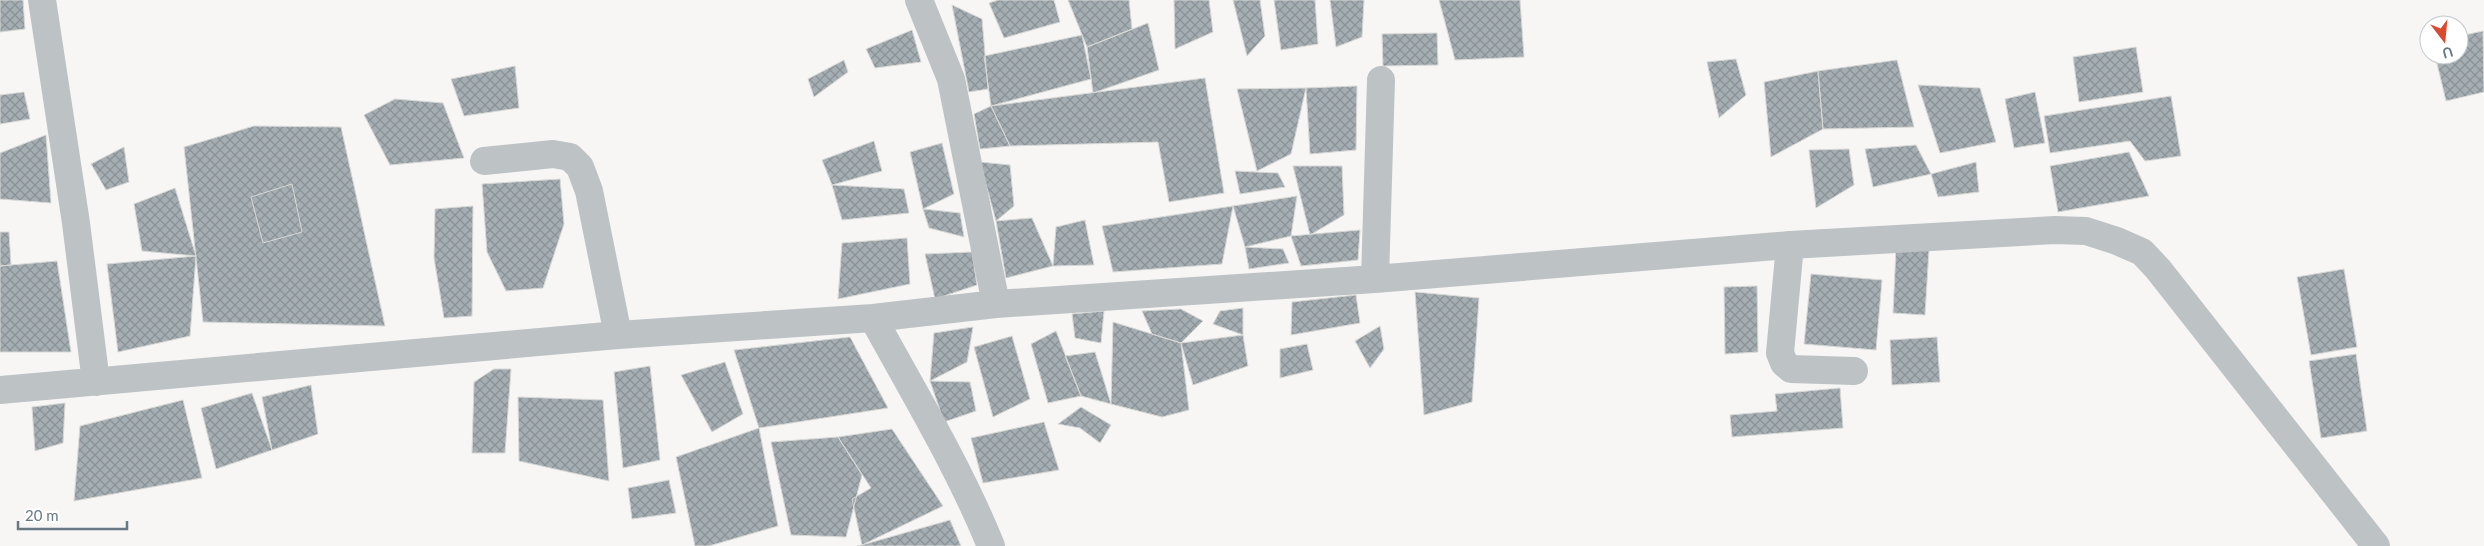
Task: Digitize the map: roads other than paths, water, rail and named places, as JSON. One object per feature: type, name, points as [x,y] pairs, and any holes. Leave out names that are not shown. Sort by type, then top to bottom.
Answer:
[{"type":"street","points":[[42,0],[76,223],[96,382]]},
{"type":"street","points":[[919,0],[951,79],[996,304]]},
{"type":"street","points":[[1375,279],[1380,80]]},
{"type":"street","points":[[484,161],[553,154],[570,157],[580,167],[589,191],[618,335]]},
{"type":"street","points":[[0,390],[618,335],[873,318],[996,304],[1375,279],[1790,245],[2054,230],[2086,231],[2142,252],[2164,276],[2376,546]]},
{"type":"street","points":[[1790,245],[1780,354],[1784,363],[1791,369],[1854,371]]},
{"type":"street","points":[[873,318],[980,520],[991,546]]}]
